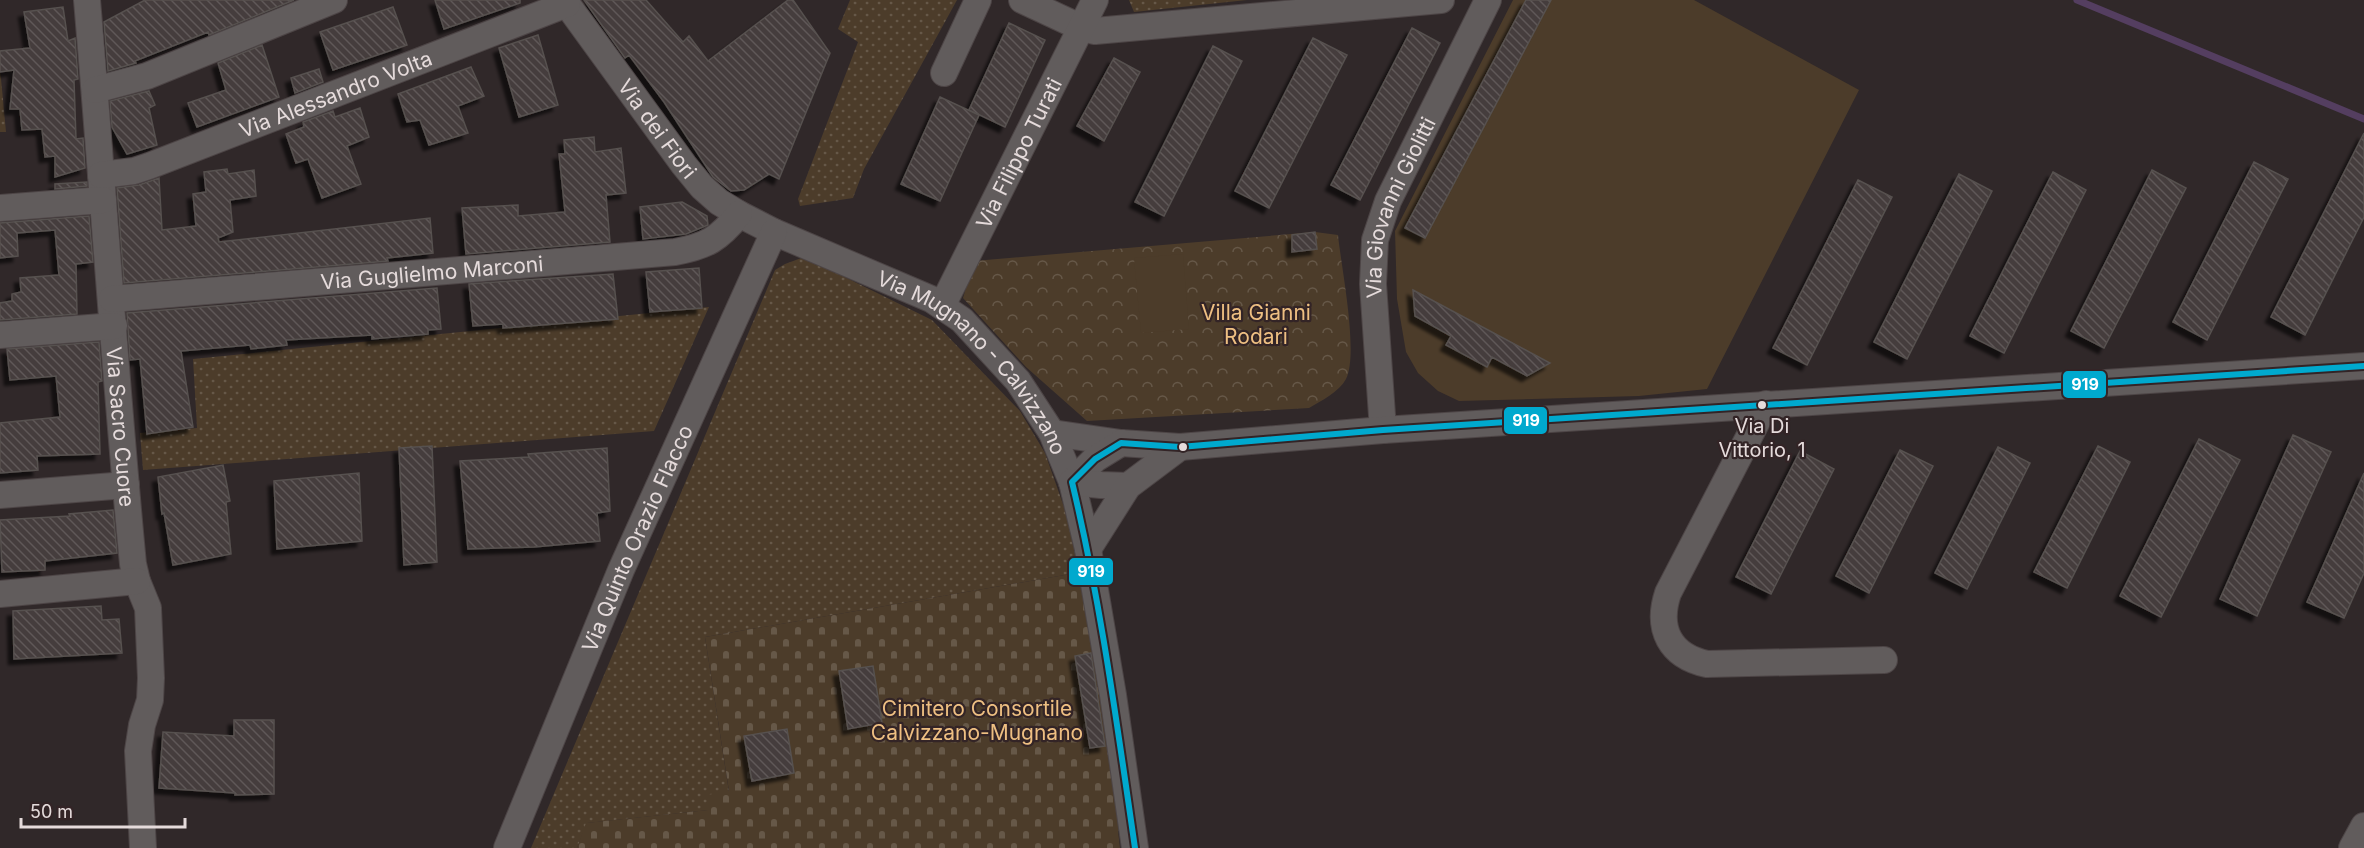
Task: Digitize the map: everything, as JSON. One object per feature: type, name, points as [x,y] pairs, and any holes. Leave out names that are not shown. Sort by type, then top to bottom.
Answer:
[{"type":"street","name":"Via Sacro Cuore","points":[[87,0],[126,485],[137,581],[148,608],[150,700],[142,725],[138,752],[143,848]]},
{"type":"street","points":[[94,90],[147,76],[334,0]]},
{"type":"street","points":[[944,73],[978,0]]},
{"type":"street","points":[[1022,0],[1082,28],[1095,31],[1441,0]]},
{"type":"street","name":"Via Filippo Turati","points":[[942,306],[1095,0]]},
{"type":"street","name":"Via Giovanni Giolitti","points":[[1383,430],[1373,284],[1375,240],[1388,201],[1488,0]]},
{"type":"street","name":"Via Alessandro Volta","points":[[0,208],[102,188],[134,171],[565,2]]},
{"type":"street","name":"Via dei Fiori","points":[[565,2],[702,187],[719,202],[774,232]]},
{"type":"street","name":"Via Guglielmo Marconi","points":[[112,298],[675,252],[697,248],[715,240],[739,214]]},
{"type":"street","name":"Via Mugnano - Calvizzano","points":[[774,232],[942,306],[962,320],[1018,381],[1052,433],[1072,482],[1088,549],[1113,695],[1135,848]]},
{"type":"street","name":"Via Quinto Orazio Flacco","points":[[507,848],[621,570],[774,232]]},
{"type":"street","points":[[0,335],[114,326]]},
{"type":"street","points":[[1052,433],[1121,443],[1180,447],[1383,430],[2364,366]]},
{"type":"street","points":[[1766,404],[1668,593],[1663,609],[1663,624],[1670,641],[1680,653],[1692,661],[1707,664],[1884,660]]},
{"type":"street","points":[[1072,482],[1095,459],[1121,443]]},
{"type":"street","points":[[1088,549],[1128,486],[1180,447]]},
{"type":"street","points":[[1072,482],[1128,486]]},
{"type":"street","points":[[0,495],[126,485]]},
{"type":"street","points":[[0,594],[137,581]]},
{"type":"street","points":[[2352,848],[2364,826]]},
{"type":"green space","points":[[850,0],[957,0],[864,169],[853,198],[800,206],[798,199],[858,42],[838,29]]},
{"type":"green space","points":[[1129,0],[1247,0],[1134,12]]},
{"type":"green space","points":[[1513,0],[1694,0],[1859,90],[1707,389],[1639,396],[1459,401],[1438,391],[1418,373],[1406,352],[1397,299],[1395,231]]},
{"type":"green space","points":[[0,68],[6,132],[0,132]]},
{"type":"green space","name":"Villa Gianni Rodari","points":[[1315,232],[1338,235],[1351,350],[1350,367],[1343,384],[1309,408],[1087,421],[1026,367],[963,298],[974,261]]},
{"type":"green space","points":[[1183,254],[1189,329],[1141,333],[1134,258]]},
{"type":"green space","points":[[804,257],[932,320],[1020,411],[1045,453],[1064,507],[1082,572],[705,637],[729,792],[709,810],[587,823],[577,848],[531,848],[775,270]]},
{"type":"green space","points":[[709,307],[654,431],[143,470],[140,433],[197,428],[193,359]]},
{"type":"green space","name":"Cimitero Consortile Calvizzano-Mugnano","points":[[1082,572],[1123,830],[1118,831],[1120,848],[577,848],[586,823],[708,810],[707,795],[729,791],[705,637]]},
{"type":"building","points":[[145,0],[294,0],[209,35],[208,32],[135,61],[136,63],[108,71],[104,22]]},
{"type":"building","points":[[435,0],[520,0],[520,3],[444,29]]},
{"type":"building","points":[[584,0],[646,0],[683,42],[689,36],[708,61],[788,0],[793,0],[830,53],[779,179],[769,174],[744,190],[731,191],[713,177],[664,102],[629,55],[625,58]]},
{"type":"building","points":[[1526,0],[1551,0],[1425,238],[1405,228]]},
{"type":"building","points":[[63,7],[68,41],[75,38],[78,79],[74,80],[76,139],[83,138],[85,168],[55,177],[55,156],[45,157],[42,129],[22,130],[20,109],[10,109],[14,70],[0,72],[0,51],[30,48],[24,12]]},
{"type":"building","points":[[393,7],[407,45],[333,70],[320,32]]},
{"type":"building","points":[[1009,23],[1045,40],[1005,127],[969,110]]},
{"type":"building","points":[[1412,28],[1440,43],[1360,200],[1331,185]]},
{"type":"building","points":[[538,35],[558,105],[519,117],[499,48]]},
{"type":"building","points":[[1313,38],[1347,55],[1269,208],[1235,191]]},
{"type":"building","points":[[262,45],[279,97],[197,127],[188,103],[226,90],[218,63]]},
{"type":"building","points":[[1213,46],[1242,61],[1164,216],[1135,202]]},
{"type":"building","points":[[1114,58],[1140,72],[1104,141],[1077,126]]},
{"type":"building","points":[[471,67],[484,96],[458,106],[468,133],[429,145],[420,120],[407,122],[398,94]]},
{"type":"building","points":[[319,69],[323,82],[295,93],[291,78]]},
{"type":"building","points":[[149,91],[155,105],[149,108],[157,145],[127,154],[112,127],[110,101]]},
{"type":"building","points":[[940,97],[979,115],[940,201],[901,184]]},
{"type":"building","points":[[360,108],[369,137],[347,146],[361,184],[322,198],[308,159],[296,163],[286,134],[304,127],[303,122],[333,111],[335,117]]},
{"type":"building","points":[[2364,133],[2364,217],[2305,335],[2271,317]]},
{"type":"building","points":[[594,137],[595,152],[621,148],[626,193],[606,195],[610,242],[466,254],[462,208],[518,205],[518,216],[565,212],[559,154],[565,154],[564,140]]},
{"type":"building","points":[[2254,162],[2288,179],[2207,340],[2173,322]]},
{"type":"building","points":[[227,169],[228,174],[254,170],[256,196],[230,200],[233,232],[218,238],[219,242],[430,218],[433,253],[387,258],[388,261],[124,283],[117,188],[139,185],[159,178],[162,230],[196,226],[193,194],[206,192],[204,172]]},
{"type":"building","points":[[2152,170],[2186,188],[2104,348],[2071,331]]},
{"type":"building","points":[[2053,172],[2086,190],[2004,353],[1970,336]]},
{"type":"building","points":[[1959,174],[1992,191],[1907,359],[1874,342]]},
{"type":"building","points":[[1858,180],[1892,197],[1807,365],[1773,348]]},
{"type":"building","points":[[87,182],[87,186],[55,189],[55,184]]},
{"type":"building","points":[[682,202],[707,216],[708,225],[686,234],[643,239],[640,207]]},
{"type":"building","points":[[89,216],[93,262],[76,264],[77,314],[0,320],[0,303],[12,301],[12,294],[21,292],[20,278],[59,275],[55,230],[17,233],[18,256],[0,258],[0,223]]},
{"type":"building","points":[[1315,232],[1317,249],[1292,252],[1292,235]]},
{"type":"building","points":[[699,268],[702,308],[650,312],[646,272]]},
{"type":"building","points":[[613,274],[618,319],[503,328],[503,324],[473,326],[469,284]]},
{"type":"building","points":[[437,288],[441,329],[428,330],[428,334],[372,339],[372,335],[286,340],[287,345],[251,349],[250,345],[181,351],[193,427],[147,434],[140,359],[130,360],[127,313]]},
{"type":"building","points":[[1413,290],[1550,363],[1527,376],[1492,357],[1487,367],[1446,345],[1451,336],[1415,316]]},
{"type":"building","points":[[99,342],[102,381],[98,382],[100,454],[37,456],[38,470],[0,473],[0,423],[60,417],[56,376],[10,380],[7,349]]},
{"type":"building","points":[[2293,435],[2331,452],[2257,616],[2220,599]]},
{"type":"building","points":[[2199,439],[2240,460],[2161,617],[2120,596]]},
{"type":"building","points":[[432,446],[437,562],[404,565],[399,448]]},
{"type":"building","points":[[2098,446],[2130,462],[2067,588],[2034,572]]},
{"type":"building","points":[[1998,447],[2030,463],[1967,589],[1935,573]]},
{"type":"building","points":[[607,448],[610,511],[597,513],[600,541],[534,547],[468,549],[460,461],[529,457],[528,454]]},
{"type":"building","points":[[1900,450],[1933,466],[1869,593],[1836,576]]},
{"type":"building","points":[[1800,451],[1834,469],[1771,594],[1736,577]]},
{"type":"building","points":[[223,465],[230,501],[226,502],[231,554],[173,565],[164,513],[162,514],[158,477]]},
{"type":"building","points":[[359,473],[362,541],[277,549],[274,481]]},
{"type":"building","points":[[2364,473],[2364,573],[2344,618],[2307,602]]},
{"type":"building","points":[[113,510],[117,553],[45,561],[45,570],[2,572],[0,520],[70,516],[69,514]]},
{"type":"building","points":[[101,606],[102,620],[119,619],[122,653],[14,659],[13,611]]},
{"type":"building","points":[[1091,653],[1105,746],[1090,748],[1075,656]]},
{"type":"building","points":[[873,666],[882,723],[848,729],[839,671]]},
{"type":"building","points":[[234,720],[274,720],[274,794],[235,795],[235,793],[159,788],[163,732],[234,736]]},
{"type":"building","points":[[787,729],[794,773],[752,781],[744,736]]},
{"type":"waterway","points":[[2077,0],[2364,119]]},
{"type":"transit line","name":"919","points":[[1135,848],[1100,619],[1072,482],[1095,459],[1121,443],[1180,447],[1383,430],[2364,366]]},
{"type":"place","name":"Via Di Vittorio, 1","points":[[1762,405]]}]
